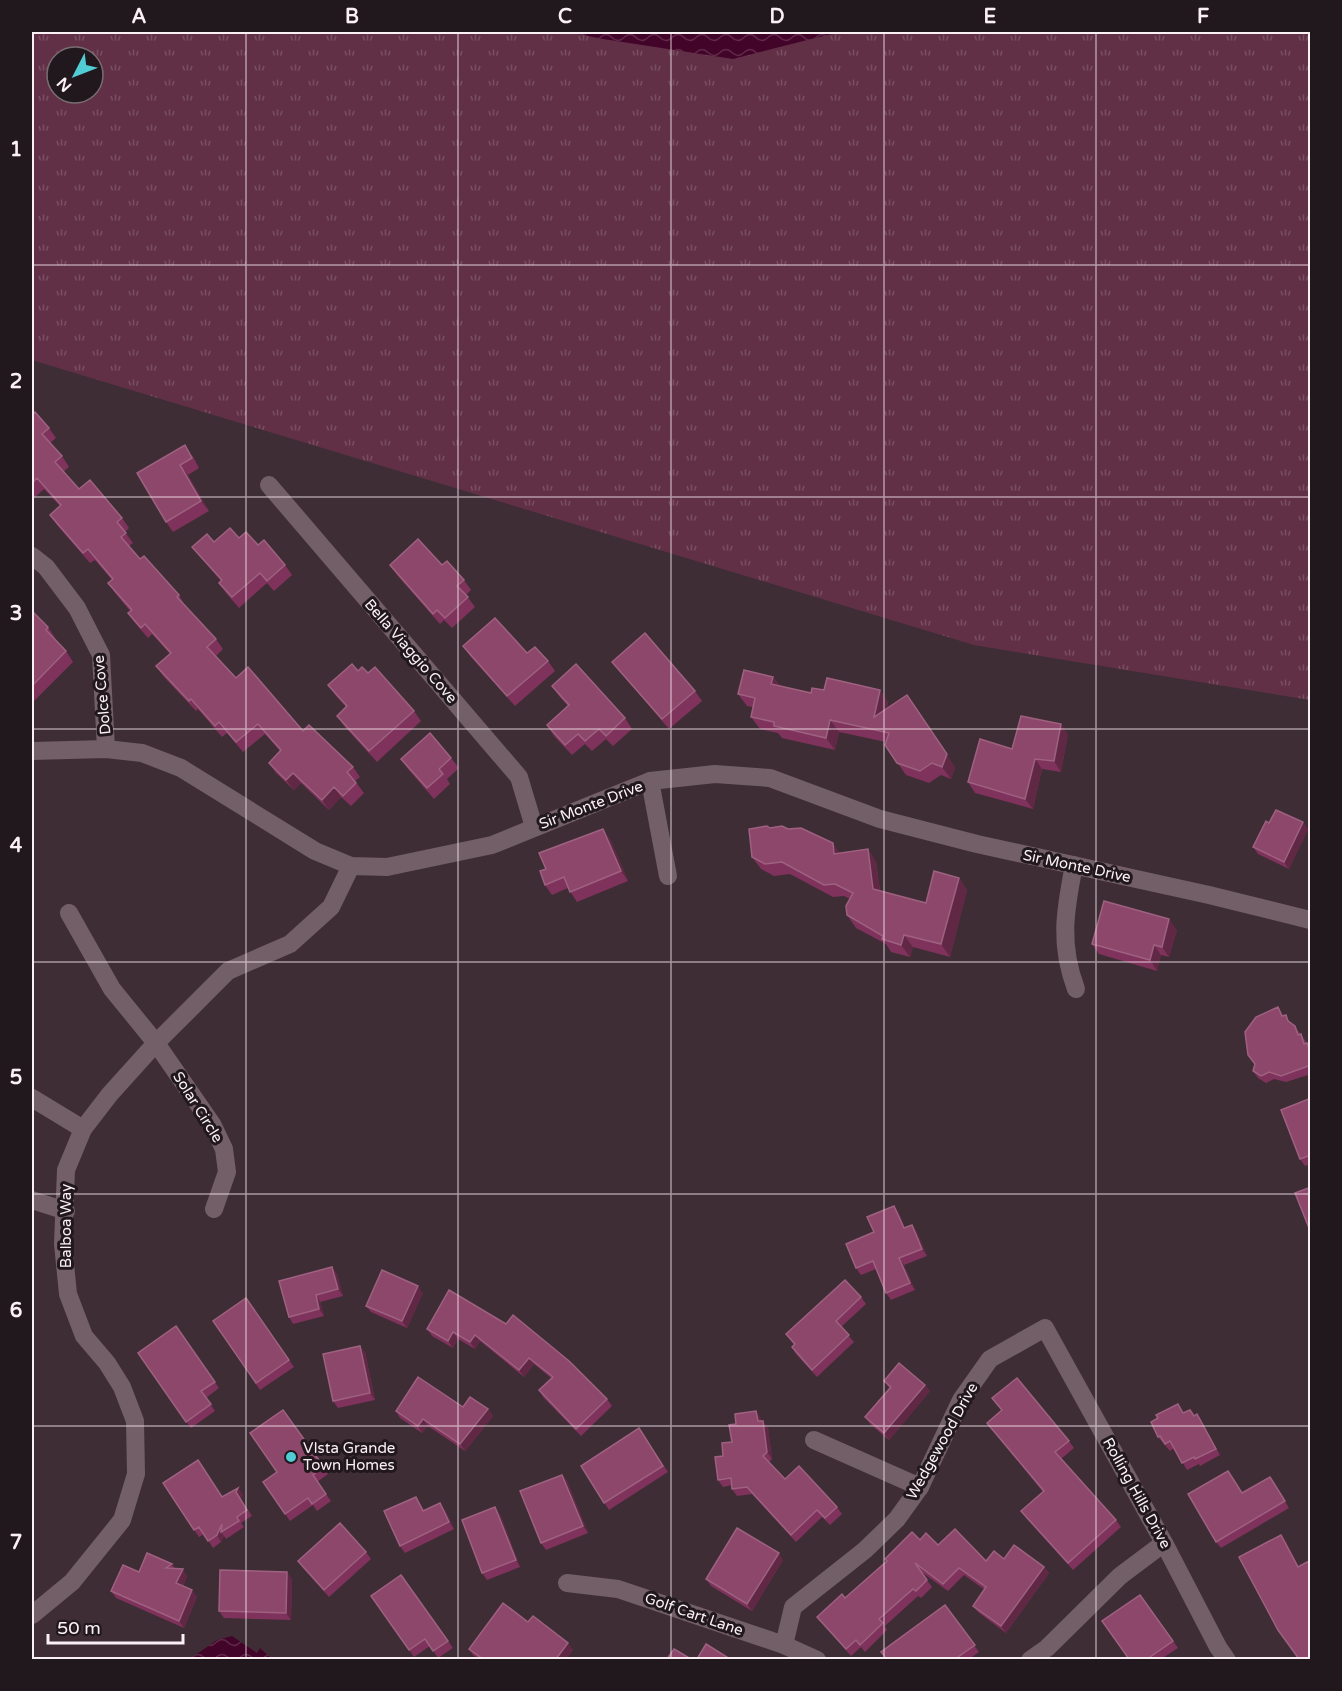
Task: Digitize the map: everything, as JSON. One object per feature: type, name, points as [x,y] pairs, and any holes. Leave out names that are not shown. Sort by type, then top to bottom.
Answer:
[{"type":"street","name":"Bella Viaggio Cove","points":[[270,486],[519,777],[534,827]]},
{"type":"street","name":"Dolce Cove","points":[[32,556],[46,567],[77,608],[101,655],[106,749]]},
{"type":"street","name":"Sir Monte Drive","points":[[32,751],[106,749],[142,753],[181,768],[315,851],[351,866],[387,867],[492,844],[650,782],[715,774],[770,778],[880,819],[977,844],[1311,920]]},
{"type":"street","points":[[650,782],[668,876]]},
{"type":"street","points":[[1074,865],[1065,912],[1064,938],[1071,976],[1076,989]]},
{"type":"street","name":"Balboa Way","points":[[32,1616],[72,1582],[122,1520],[136,1474],[135,1421],[123,1387],[107,1363],[84,1336],[68,1293],[63,1244],[66,1170],[83,1129],[156,1043],[228,971],[290,944],[331,907],[351,866]]},
{"type":"street","name":"Solar Circle","points":[[69,913],[112,989],[156,1043],[212,1124],[224,1149],[227,1172],[214,1209]]},
{"type":"street","points":[[32,1098],[83,1129]]},
{"type":"street","points":[[32,1200],[66,1211]]},
{"type":"street","name":"Wedgewood Drive","points":[[784,1645],[793,1607],[866,1550],[897,1519],[920,1486],[961,1400],[990,1359],[1045,1328]]},
{"type":"street","name":"Rolling Hills Drive","points":[[1045,1328],[1164,1543],[1218,1647],[1227,1659]]},
{"type":"street","points":[[814,1440],[920,1486]]},
{"type":"street","points":[[1030,1659],[1047,1648],[1120,1576],[1164,1543]]},
{"type":"street","name":"Golf Cart Lane","points":[[567,1583],[618,1589],[784,1645],[817,1659]]},
{"type":"green space","points":[[32,32],[1310,32],[1310,700],[974,645],[32,360]]},
{"type":"water","points":[[567,32],[839,32],[733,59]]},
{"type":"water","points":[[232,1636],[257,1653],[260,1648],[272,1659],[191,1658],[217,1640]]},
{"type":"building","points":[[35,412],[49,428],[42,434],[62,456],[55,462],[79,489],[90,480],[122,518],[117,522],[126,533],[121,537],[140,559],[144,556],[179,595],[177,597],[216,639],[207,647],[236,678],[248,667],[303,731],[309,725],[353,767],[347,772],[356,783],[343,796],[334,787],[322,800],[293,773],[286,780],[269,763],[281,750],[258,724],[236,742],[219,722],[215,726],[191,699],[189,701],[156,666],[171,653],[145,624],[141,628],[128,613],[132,610],[108,583],[113,579],[88,549],[83,553],[50,515],[61,505],[37,478],[32,483],[32,416]]},
{"type":"building","points":[[185,445],[192,458],[180,465],[201,501],[166,522],[137,473]]},
{"type":"building","points":[[230,528],[239,538],[246,532],[258,545],[264,540],[285,565],[267,581],[260,573],[232,597],[219,583],[222,580],[192,547],[207,534],[214,542]]},
{"type":"building","points":[[418,539],[442,565],[447,561],[464,580],[457,586],[468,597],[445,618],[437,610],[433,614],[390,565]]},
{"type":"building","points":[[32,611],[48,627],[46,630],[66,651],[32,686]]},
{"type":"building","points":[[495,618],[527,653],[535,647],[548,661],[507,696],[463,646]]},
{"type":"building","points":[[645,633],[695,691],[662,719],[612,662]]},
{"type":"building","points":[[352,664],[358,671],[362,667],[368,673],[375,667],[414,711],[369,751],[337,716],[347,706],[328,685]]},
{"type":"building","points":[[576,664],[625,718],[606,736],[599,729],[585,741],[578,734],[565,745],[547,725],[569,705],[552,686]]},
{"type":"building","points":[[744,670],[773,677],[771,684],[811,693],[812,688],[824,690],[827,678],[880,690],[874,717],[907,695],[947,754],[942,767],[932,763],[920,771],[897,763],[885,745],[889,733],[830,720],[826,738],[774,726],[774,722],[751,717],[755,698],[738,694]]},
{"type":"building","points":[[1021,716],[1061,724],[1054,761],[1035,759],[1025,799],[968,782],[980,739],[1012,749]]},
{"type":"building","points":[[430,733],[451,758],[439,769],[443,774],[427,788],[401,759]]},
{"type":"building","points":[[1276,810],[1303,822],[1284,862],[1253,847],[1266,821],[1269,823]]},
{"type":"building","points":[[767,826],[770,828],[782,826],[788,829],[801,828],[833,843],[834,854],[868,849],[873,889],[926,903],[934,871],[959,878],[941,944],[904,935],[901,945],[882,939],[883,936],[847,915],[846,906],[853,893],[835,884],[824,885],[782,862],[765,864],[752,857],[749,829]]},
{"type":"building","points":[[603,829],[621,871],[570,892],[564,877],[545,885],[540,871],[546,869],[539,853]]},
{"type":"building","points":[[1104,901],[1169,919],[1162,947],[1154,945],[1150,960],[1092,944]]},
{"type":"building","points":[[1278,1007],[1282,1016],[1286,1015],[1288,1021],[1295,1026],[1298,1035],[1301,1034],[1304,1044],[1307,1043],[1311,1054],[1311,1065],[1281,1076],[1269,1072],[1261,1076],[1253,1071],[1255,1064],[1248,1055],[1245,1032],[1256,1017]]},
{"type":"building","points":[[1311,1098],[1311,1155],[1300,1159],[1281,1110]]},
{"type":"building","points":[[1311,1187],[1311,1233],[1295,1193]]},
{"type":"building","points":[[894,1206],[904,1228],[912,1225],[922,1249],[899,1258],[910,1283],[886,1293],[873,1261],[856,1268],[846,1244],[874,1232],[867,1217]]},
{"type":"building","points":[[332,1267],[338,1289],[316,1295],[319,1309],[289,1317],[279,1281]]},
{"type":"building","points":[[382,1270],[418,1286],[402,1321],[366,1306]]},
{"type":"building","points":[[845,1280],[861,1297],[836,1321],[849,1335],[812,1370],[792,1347],[795,1344],[786,1334]]},
{"type":"building","points":[[449,1290],[506,1324],[513,1315],[569,1361],[607,1399],[576,1429],[539,1390],[553,1377],[529,1358],[519,1370],[475,1335],[470,1342],[453,1332],[448,1341],[427,1329]]},
{"type":"building","points":[[246,1298],[289,1360],[256,1383],[213,1321]]},
{"type":"building","points":[[176,1326],[215,1382],[201,1391],[211,1404],[186,1422],[138,1353]]},
{"type":"building","name":"VIsta Grande Town Homes","points":[[360,1346],[370,1393],[333,1401],[323,1354]]},
{"type":"building","points":[[899,1363],[925,1385],[884,1433],[865,1417],[891,1387],[884,1381]]},
{"type":"building","name":"VIsta Grande Town Homes","points":[[418,1377],[463,1407],[470,1397],[488,1409],[460,1444],[423,1419],[418,1426],[396,1411]]},
{"type":"building","points":[[1017,1378],[1069,1441],[1055,1452],[1116,1520],[1068,1563],[1021,1511],[1044,1491],[987,1423],[1002,1410],[992,1398]]},
{"type":"building","points":[[1178,1404],[1183,1413],[1190,1410],[1194,1416],[1197,1414],[1216,1449],[1182,1463],[1170,1441],[1165,1444],[1160,1436],[1158,1437],[1151,1422],[1158,1418],[1156,1415]]},
{"type":"building","name":"VIsta Grande Town Homes","points":[[283,1410],[324,1467],[313,1475],[326,1494],[312,1504],[308,1498],[285,1514],[263,1482],[277,1472],[250,1433]]},
{"type":"building","points":[[756,1411],[758,1421],[763,1421],[767,1452],[763,1456],[785,1479],[799,1466],[837,1507],[825,1518],[817,1510],[791,1535],[747,1487],[732,1489],[731,1478],[718,1480],[715,1457],[723,1456],[722,1443],[732,1442],[729,1425],[736,1424],[735,1414]]},
{"type":"building","points":[[639,1428],[663,1466],[604,1503],[581,1466]]},
{"type":"building","points":[[198,1460],[222,1497],[238,1488],[236,1492],[247,1510],[237,1517],[239,1521],[221,1532],[222,1524],[217,1535],[208,1541],[199,1527],[194,1530],[163,1483]]},
{"type":"building","points":[[1228,1471],[1242,1493],[1270,1477],[1285,1501],[1216,1542],[1188,1494]]},
{"type":"building","points":[[562,1475],[583,1526],[541,1543],[520,1491]]},
{"type":"building","name":"VIsta Grande Town Homes","points":[[416,1497],[423,1511],[440,1503],[449,1522],[400,1546],[384,1511]]},
{"type":"building","points":[[495,1507],[516,1560],[482,1573],[462,1520]]},
{"type":"building","points":[[340,1523],[366,1552],[324,1590],[298,1561]]},
{"type":"building","points":[[737,1528],[779,1553],[747,1604],[706,1579]]},
{"type":"building","points":[[955,1529],[986,1561],[994,1551],[1004,1559],[1014,1545],[1044,1567],[1001,1626],[973,1606],[986,1587],[959,1568],[943,1584],[915,1563],[927,1580],[916,1591],[913,1589],[879,1619],[883,1623],[860,1645],[856,1640],[846,1649],[817,1617],[842,1594],[845,1598],[887,1561],[885,1559],[912,1532],[920,1540],[926,1533],[938,1545]]},
{"type":"building","points":[[1281,1535],[1298,1567],[1311,1560],[1311,1659],[1299,1659],[1278,1630],[1239,1557]]},
{"type":"building","points":[[147,1553],[172,1564],[166,1568],[183,1569],[176,1583],[192,1590],[179,1621],[111,1591],[123,1565],[139,1572]]},
{"type":"building","points":[[220,1570],[287,1572],[286,1613],[219,1611]]},
{"type":"building","points":[[401,1575],[448,1641],[433,1651],[425,1639],[409,1650],[371,1596]]},
{"type":"building","points":[[1140,1595],[1173,1641],[1147,1659],[1129,1659],[1102,1621]]},
{"type":"building","points":[[503,1603],[528,1622],[533,1616],[568,1643],[556,1659],[483,1659],[469,1649]]},
{"type":"building","points":[[945,1605],[975,1645],[955,1659],[887,1659],[881,1652]]},
{"type":"building","points":[[706,1644],[730,1659],[697,1659]]},
{"type":"building","points":[[674,1649],[691,1659],[667,1659]]},
{"type":"place","name":"VIsta Grande Town Homes","points":[[291,1457]]}]
